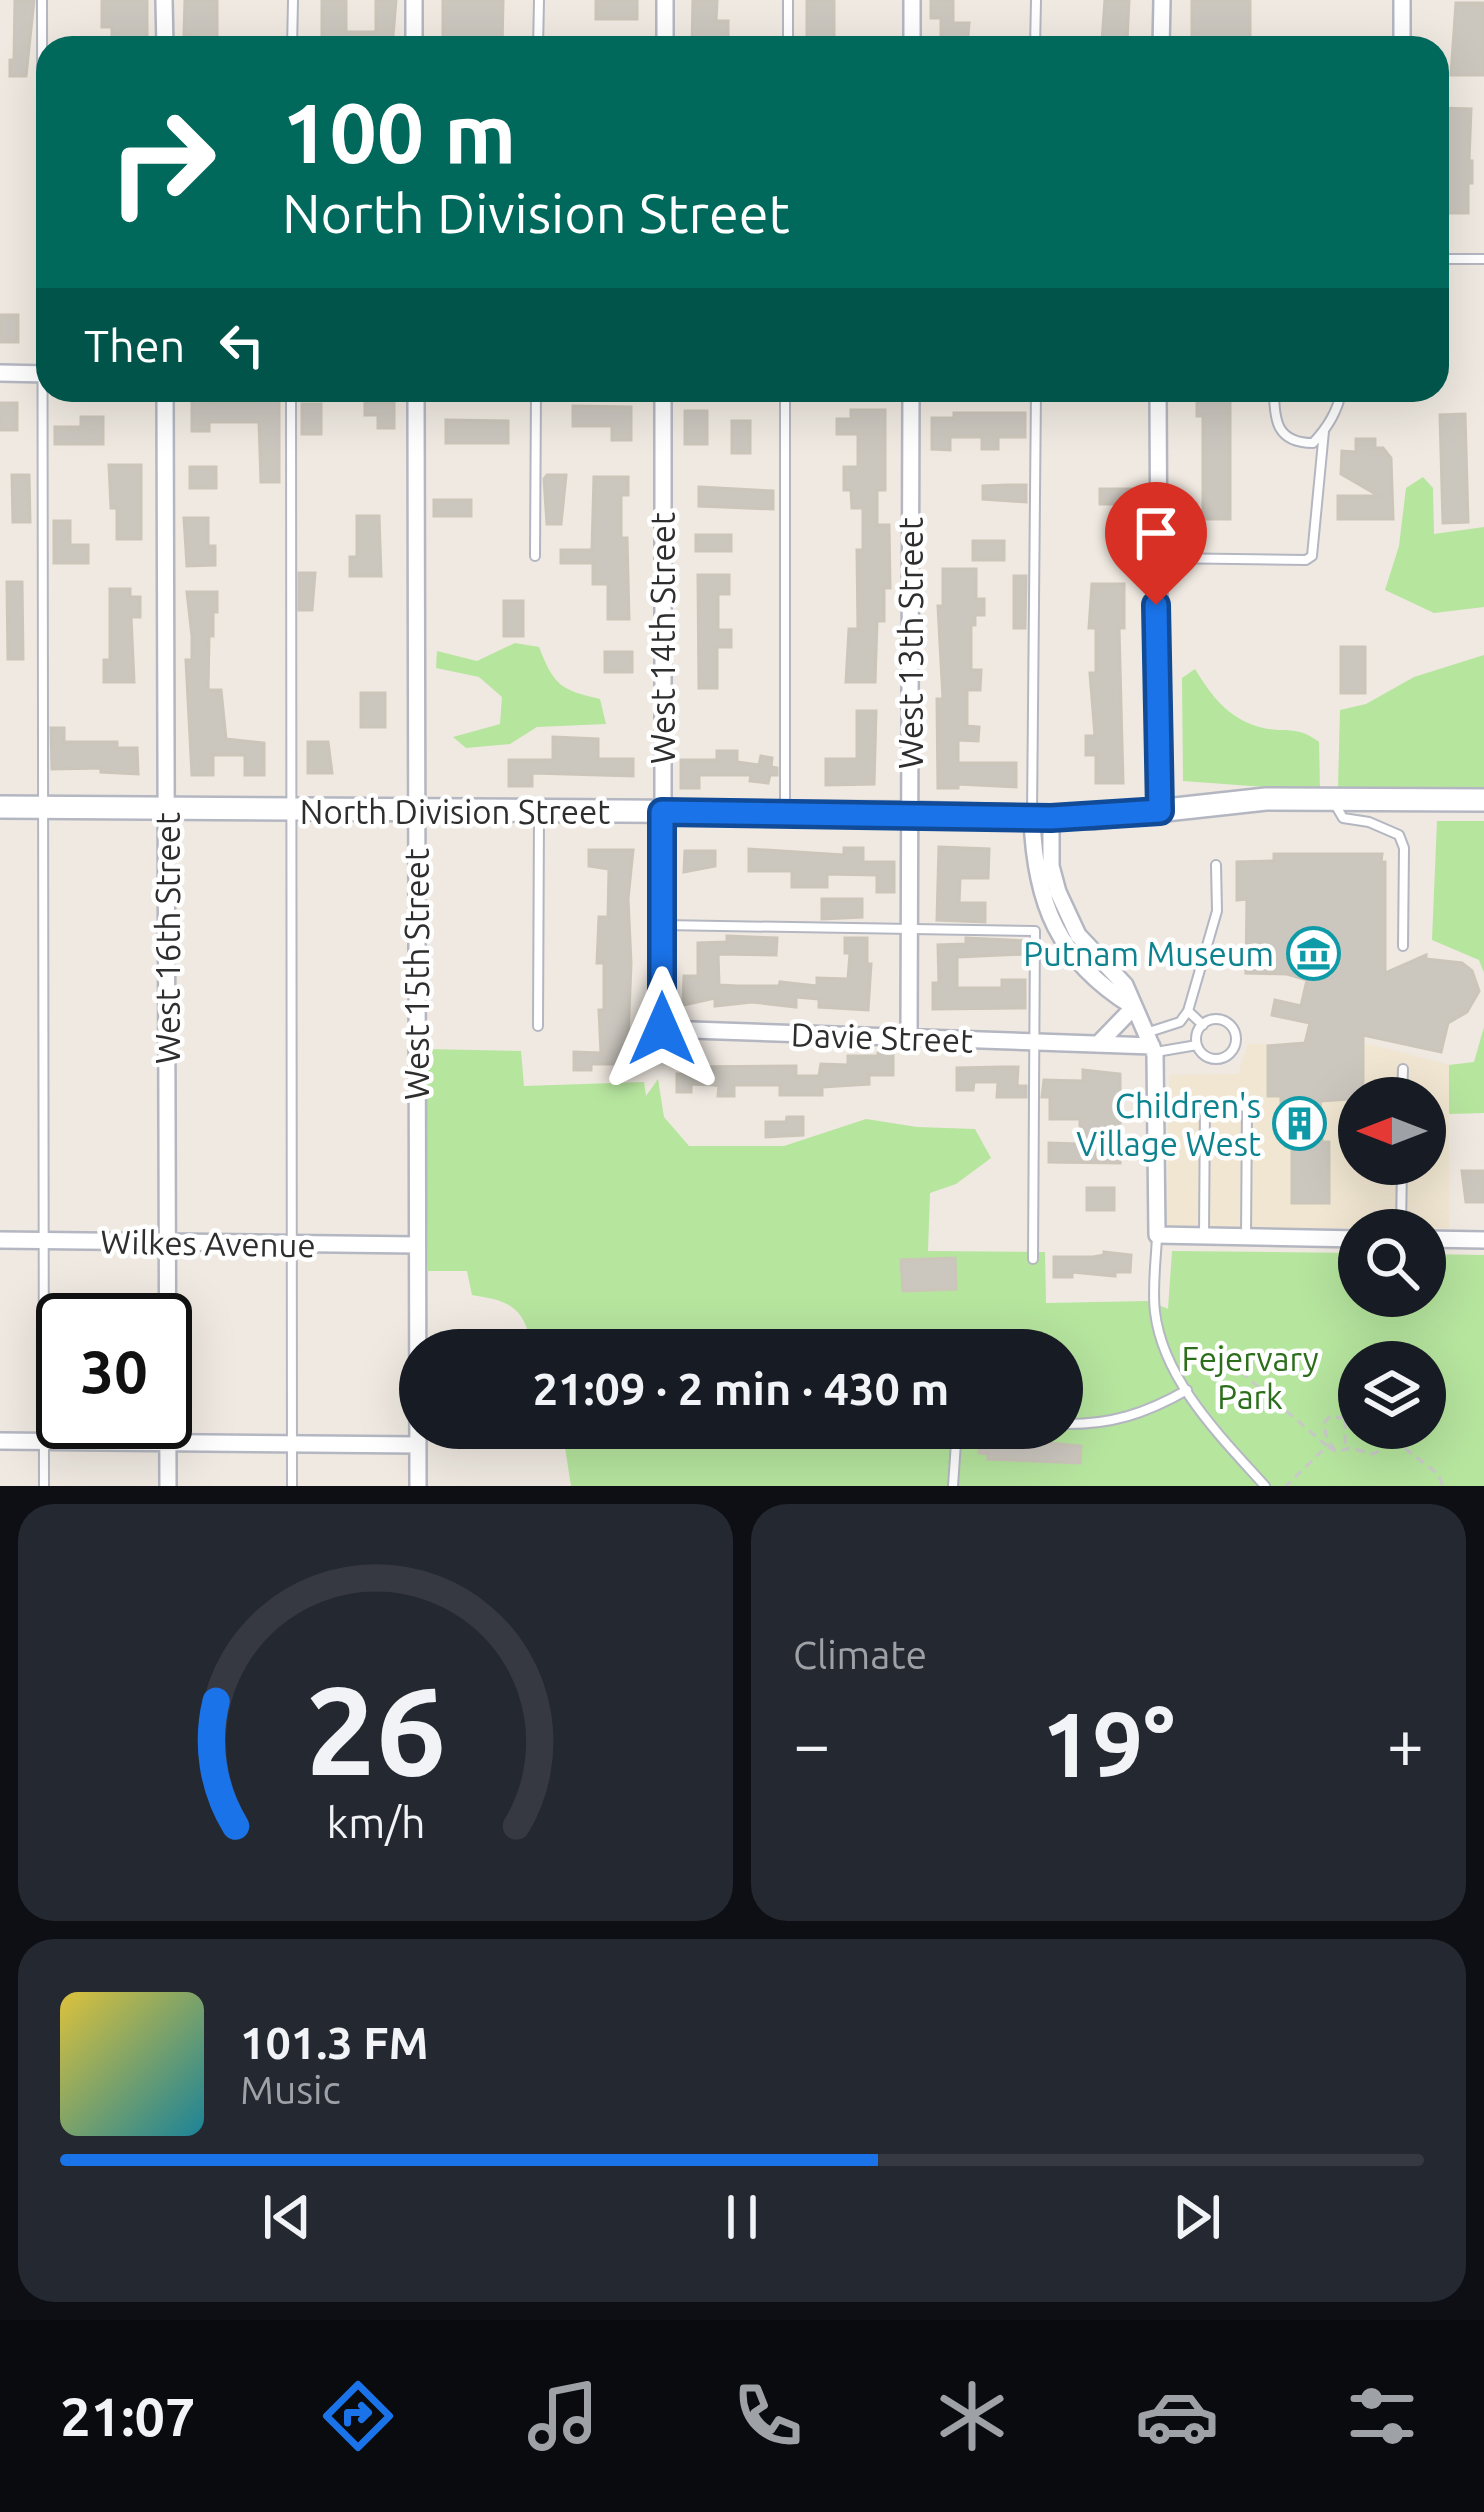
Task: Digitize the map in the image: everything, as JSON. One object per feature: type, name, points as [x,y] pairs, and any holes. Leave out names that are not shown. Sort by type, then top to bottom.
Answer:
[{"type":"main road","name":"North Division Street","points":[[0,807],[1042,818],[1266,799],[1484,800]]},
{"type":"street","points":[[164,0],[164,36]]},
{"type":"street","points":[[414,0],[414,36]]},
{"type":"street","points":[[664,36],[665,0]]},
{"type":"street","points":[[912,0],[912,36]]},
{"type":"street","points":[[1161,36],[1162,0]]},
{"type":"street","points":[[1402,0],[1402,36]]},
{"type":"street","points":[[0,373],[36,374]]},
{"type":"street","name":"West 16th Street","points":[[165,402],[168,1293]]},
{"type":"street","name":"West 15th Street","points":[[416,402],[417,1329]]},
{"type":"street","name":"West 14th Street","points":[[662,1029],[663,402]]},
{"type":"street","name":"West 13th Street","points":[[909,1039],[910,402]]},
{"type":"street","points":[[1159,402],[1160,811]]},
{"type":"street","points":[[1042,818],[1058,892],[1078,935],[1125,985],[1151,1044],[1157,1235],[1338,1239]]},
{"type":"street","points":[[1101,1041],[1133,1007]]},
{"type":"street","name":"Davie Street","points":[[662,1029],[1151,1044]]},
{"type":"street","name":"Wilkes Avenue","points":[[0,1240],[417,1245]]},
{"type":"street","points":[[1446,1240],[1484,1240]]},
{"type":"street","points":[[0,1441],[36,1442]]},
{"type":"street","points":[[192,1442],[399,1444]]},
{"type":"street","name":"West 16th Street","points":[[168,1449],[168,1486]]},
{"type":"street","name":"West 15th Street","points":[[418,1449],[418,1486]]},
{"type":"lane","points":[[42,0],[42,36]]},
{"type":"lane","points":[[292,0],[292,36]]},
{"type":"lane","points":[[538,0],[538,36]]},
{"type":"lane","points":[[788,0],[788,36]]},
{"type":"lane","points":[[1035,36],[1036,0]]},
{"type":"lane","points":[[1449,259],[1484,259]]},
{"type":"lane","points":[[44,1293],[45,402]]},
{"type":"lane","points":[[290,402],[292,1486]]},
{"type":"lane","points":[[535,556],[536,402]]},
{"type":"lane","points":[[785,402],[785,813]]},
{"type":"lane","points":[[1036,402],[1042,818]]},
{"type":"lane","points":[[1275,402],[1278,428],[1287,440],[1312,443],[1340,402]]},
{"type":"lane","points":[[1156,558],[1306,560],[1312,556],[1324,431]]},
{"type":"lane","points":[[1332,799],[1342,818],[1369,821],[1399,835],[1404,848],[1402,946]]},
{"type":"lane","points":[[538,1027],[539,812]]},
{"type":"lane","points":[[1151,1044],[1188,1011],[1217,911],[1216,865]]},
{"type":"lane","points":[[663,925],[1035,931],[1033,1259]]},
{"type":"lane","points":[[1188,1011],[1203,1025]]},
{"type":"lane","points":[[1224,1021],[1233,1030],[1235,1043],[1228,1054],[1216,1059],[1204,1056],[1197,1045],[1203,1025],[1224,1021]]},
{"type":"lane","points":[[1151,1044],[1197,1045]]},
{"type":"lane","points":[[1402,1069],[1402,1077]]},
{"type":"lane","points":[[1204,1236],[1205,1103],[1247,1107],[1246,1237]]},
{"type":"lane","points":[[1157,1235],[1154,1310],[1161,1342],[1186,1390],[1265,1486]]},
{"type":"lane","points":[[1083,1425],[1146,1413],[1186,1390]]},
{"type":"lane","points":[[44,1449],[44,1486]]},
{"type":"lane","points":[[953,1486],[956,1449]]},
{"type":"path","points":[[1218,1352],[1327,1446],[1336,1452],[1346,1449]]},
{"type":"path","points":[[1336,1452],[1327,1440],[1324,1423],[1329,1417],[1338,1418]]},
{"type":"path","points":[[1286,1486],[1327,1446]]},
{"type":"path","points":[[1406,1449],[1438,1474],[1443,1486]]},
{"type":"shaded area","points":[[1248,1044],[1373,1045],[1449,1065],[1449,1228],[1446,1209],[1338,1209],[1338,1228],[1167,1228],[1169,1075],[1238,1074]]},
{"type":"green space","points":[[1423,477],[1433,488],[1434,534],[1484,527],[1484,607],[1434,613],[1385,590],[1399,546],[1406,488]]},
{"type":"green space","points":[[515,643],[539,647],[560,684],[600,699],[606,724],[537,727],[510,744],[466,748],[453,737],[500,724],[502,697],[479,677],[436,668],[437,651],[477,661]]},
{"type":"green space","points":[[1484,655],[1484,788],[1338,788],[1340,710],[1366,704],[1414,677]]},
{"type":"green space","points":[[1195,669],[1213,696],[1236,717],[1265,728],[1302,733],[1319,742],[1320,791],[1183,781],[1182,678]]},
{"type":"green space","points":[[1437,821],[1484,821],[1484,973],[1479,960],[1432,940]]},
{"type":"green space","points":[[1484,1027],[1484,1113],[1449,1114],[1449,1065],[1474,1062]]},
{"type":"green space","name":"Fejervary Park","points":[[424,1049],[521,1051],[524,1086],[644,1082],[646,1096],[658,1079],[664,1117],[689,1146],[784,1146],[866,1119],[975,1129],[991,1158],[956,1184],[930,1193],[928,1251],[1045,1252],[1046,1303],[1149,1301],[1168,1309],[1172,1251],[1338,1253],[1338,1317],[1446,1317],[1446,1254],[1484,1255],[1484,1486],[571,1486],[565,1449],[1083,1449],[1083,1329],[528,1329],[517,1311],[472,1295],[467,1271],[428,1271]]},
{"type":"building","points":[[15,0],[34,0],[26,76],[10,76]]},
{"type":"building","points":[[102,0],[147,0],[147,36],[112,36],[112,27],[102,27]]},
{"type":"building","points":[[185,0],[217,0],[217,36],[184,35]]},
{"type":"building","points":[[322,0],[346,0],[346,32],[376,32],[376,0],[396,0],[393,36],[322,36]]},
{"type":"building","points":[[443,0],[503,0],[502,36],[443,36]]},
{"type":"building","points":[[596,0],[637,0],[637,19],[596,19]]},
{"type":"building","points":[[693,0],[717,0],[716,21],[728,21],[728,36],[692,36]]},
{"type":"building","points":[[807,0],[834,0],[834,36],[807,36]]},
{"type":"building","points":[[931,0],[953,0],[953,23],[969,23],[968,36],[941,36],[941,18],[931,18]]},
{"type":"building","points":[[1105,0],[1129,0],[1127,36],[1102,36]]},
{"type":"building","points":[[1192,0],[1250,0],[1250,36],[1192,36]]},
{"type":"building","points":[[1456,3],[1484,3],[1484,75],[1451,75]]},
{"type":"building","points":[[1449,108],[1471,109],[1468,213],[1449,213]]},
{"type":"building","points":[[0,315],[18,315],[18,342],[0,342]]},
{"type":"building","points":[[192,402],[279,402],[279,482],[261,482],[259,422],[209,422],[209,431],[192,431]]},
{"type":"building","points":[[1197,402],[1230,402],[1230,519],[1203,519],[1203,416],[1197,416]]},
{"type":"building","points":[[0,403],[17,403],[17,430],[0,430]]},
{"type":"building","points":[[365,403],[394,403],[394,428],[378,428],[378,415],[365,415]]},
{"type":"building","points":[[302,404],[321,404],[321,434],[302,434]]},
{"type":"building","points":[[573,406],[631,407],[631,440],[612,440],[612,426],[573,426]]},
{"type":"building","points":[[851,410],[885,410],[885,490],[877,490],[877,525],[889,525],[890,588],[884,588],[884,621],[877,621],[875,682],[846,682],[849,629],[858,629],[857,550],[863,550],[863,508],[852,508],[851,490],[844,490],[844,467],[858,467],[858,434],[837,434],[837,419],[851,419]]},
{"type":"building","points":[[685,411],[707,411],[707,444],[685,444]]},
{"type":"building","points":[[954,413],[1025,413],[1025,437],[998,437],[998,449],[982,449],[982,437],[950,437],[950,450],[932,449],[932,418],[954,418]]},
{"type":"building","points":[[1465,414],[1468,522],[1443,523],[1440,415]]},
{"type":"building","points":[[81,417],[103,417],[103,444],[55,444],[55,427],[81,427]]},
{"type":"building","points":[[446,420],[508,421],[508,443],[446,443]]},
{"type":"building","points":[[732,421],[750,421],[750,453],[732,453]]},
{"type":"building","points":[[1356,439],[1375,439],[1375,448],[1383,448],[1391,458],[1393,519],[1338,519],[1338,496],[1379,496],[1341,474],[1342,451],[1356,452]]},
{"type":"building","points":[[109,465],[141,465],[141,539],[117,539]]},
{"type":"building","points":[[190,467],[216,467],[216,488],[190,488]]},
{"type":"building","points":[[12,475],[29,475],[30,522],[13,522]]},
{"type":"building","points":[[547,475],[566,475],[561,524],[547,524]]},
{"type":"building","points":[[594,477],[628,477],[628,495],[621,495],[621,538],[627,538],[629,619],[608,619],[608,584],[593,584],[593,563],[561,563],[561,550],[592,550]]},
{"type":"building","points":[[1026,485],[1026,502],[983,499],[983,486]]},
{"type":"building","points":[[699,487],[773,491],[773,509],[699,506]]},
{"type":"building","points":[[1100,489],[1134,489],[1134,504],[1100,504]]},
{"type":"building","points":[[434,500],[471,500],[471,516],[434,516]]},
{"type":"building","points":[[357,516],[379,516],[381,576],[350,576],[350,557],[357,557]]},
{"type":"building","points":[[184,518],[208,518],[208,546],[215,546],[215,565],[187,566]]},
{"type":"building","points":[[54,521],[70,521],[70,545],[88,545],[88,563],[54,563]]},
{"type":"building","points":[[696,535],[731,535],[731,551],[696,551]]},
{"type":"building","points":[[973,541],[1004,541],[1004,560],[973,560]]},
{"type":"building","points":[[943,569],[976,569],[976,599],[984,599],[984,615],[975,615],[975,625],[971,625],[971,670],[981,670],[980,690],[967,690],[967,726],[979,727],[978,741],[958,740],[958,763],[1016,763],[1016,787],[958,784],[958,788],[938,788],[937,699],[943,699],[938,606],[943,606]]},
{"type":"building","points":[[299,573],[315,573],[312,610],[299,610]]},
{"type":"building","points":[[698,575],[729,575],[729,594],[718,594],[718,630],[731,630],[731,647],[717,647],[717,688],[699,688]]},
{"type":"building","points":[[1014,576],[1026,576],[1025,628],[1014,628]]},
{"type":"building","points":[[7,582],[22,582],[23,659],[8,659]]},
{"type":"building","points":[[1092,584],[1124,584],[1124,628],[1119,628],[1123,783],[1096,783],[1096,755],[1086,755],[1086,736],[1095,736],[1090,673],[1096,673],[1096,628],[1089,628]]},
{"type":"building","points":[[110,589],[130,589],[130,597],[140,597],[140,617],[131,617],[134,682],[104,682],[104,660],[110,660]]},
{"type":"building","points":[[187,592],[217,592],[213,636],[209,636],[208,690],[221,690],[226,739],[264,743],[264,775],[245,775],[245,755],[213,755],[213,775],[192,775],[186,660],[192,660],[192,636]]},
{"type":"building","points":[[504,601],[523,601],[523,636],[504,636]]},
{"type":"building","points":[[1341,647],[1365,647],[1365,693],[1341,693]]},
{"type":"building","points":[[605,652],[632,652],[632,672],[605,672]]},
{"type":"building","points":[[361,693],[385,693],[385,727],[361,727]]},
{"type":"building","points":[[857,711],[876,711],[874,784],[826,785],[826,759],[857,759]]},
{"type":"building","points":[[51,728],[64,728],[64,742],[117,742],[117,748],[137,748],[138,774],[101,772],[101,768],[52,769]]},
{"type":"building","points":[[553,737],[598,739],[598,759],[633,759],[633,776],[532,773],[532,786],[509,786],[509,760],[553,760]]},
{"type":"building","points":[[308,742],[328,742],[332,773],[308,773]]},
{"type":"building","points":[[717,751],[737,751],[737,762],[759,765],[761,756],[772,758],[777,775],[770,775],[768,783],[750,781],[751,775],[699,775],[699,788],[681,788],[681,760],[717,760]]},
{"type":"building","points":[[939,847],[989,849],[988,878],[960,878],[959,903],[985,903],[985,922],[937,920]]},
{"type":"building","points":[[844,848],[863,848],[863,862],[894,862],[894,892],[877,892],[877,875],[827,874],[827,887],[792,887],[792,871],[749,871],[749,849],[844,855]]},
{"type":"building","points":[[589,850],[633,850],[628,899],[627,1064],[591,1064],[591,1070],[574,1070],[574,1052],[601,1053],[599,1010],[604,1010],[604,963],[597,963],[599,917],[608,917],[609,869],[589,866]]},
{"type":"building","points":[[685,851],[715,851],[715,866],[684,872]]},
{"type":"building","name":"Putnam Museum","points":[[1274,854],[1382,854],[1385,973],[1426,955],[1426,959],[1462,963],[1472,971],[1479,991],[1467,1012],[1448,1023],[1441,1052],[1363,1035],[1363,1077],[1338,1077],[1338,1100],[1320,1101],[1322,1142],[1329,1142],[1329,1203],[1292,1203],[1292,1122],[1281,1122],[1281,1096],[1268,1096],[1268,1046],[1305,1043],[1310,1023],[1272,1015],[1275,1000],[1301,1006],[1307,980],[1287,974],[1246,973],[1247,899],[1237,900],[1237,862],[1274,861]]},
{"type":"building","points":[[822,899],[862,899],[862,917],[822,919]]},
{"type":"building","points":[[727,936],[777,938],[776,955],[718,954],[719,985],[738,986],[779,986],[780,982],[817,986],[817,978],[848,979],[850,953],[845,953],[845,938],[867,938],[867,964],[871,964],[868,1010],[819,1007],[819,999],[796,997],[796,1007],[752,1002],[715,1006],[715,998],[683,1005],[684,976],[698,976],[698,943],[727,942]]},
{"type":"building","points":[[966,938],[1026,941],[1026,954],[957,957],[957,988],[1002,988],[1002,980],[1025,980],[1025,1008],[933,1009],[933,983],[939,983],[938,945],[966,944]]},
{"type":"building","points":[[893,1053],[893,1075],[869,1075],[869,1084],[822,1087],[822,1095],[780,1095],[780,1085],[734,1085],[734,1096],[718,1096],[719,1086],[714,1085],[691,1084],[691,1092],[677,1092],[677,1074],[690,1074],[690,1067],[796,1066],[796,1076],[819,1076],[821,1064],[848,1065],[848,1056]]},
{"type":"building","points":[[1018,1067],[1017,1086],[1026,1086],[1026,1097],[997,1097],[998,1082],[974,1082],[973,1090],[957,1090],[957,1068]]},
{"type":"building","points":[[1083,1070],[1120,1074],[1120,1163],[1049,1162],[1049,1143],[1080,1144],[1080,1119],[1050,1119],[1050,1097],[1042,1097],[1044,1080],[1083,1081]]},
{"type":"building","points":[[787,1117],[803,1117],[803,1135],[766,1137],[766,1122],[786,1122]]},
{"type":"building","points":[[1462,1171],[1484,1171],[1484,1202],[1466,1202]]},
{"type":"building","points":[[1087,1188],[1114,1188],[1114,1210],[1087,1210]]},
{"type":"building","points":[[1104,1252],[1131,1255],[1130,1272],[1115,1272],[1115,1276],[1072,1272],[1072,1277],[1054,1277],[1054,1257],[1093,1257]]},
{"type":"building","points":[[955,1258],[956,1289],[903,1291],[901,1260]]},
{"type":"building","points":[[979,1449],[1081,1449],[1080,1463],[988,1459],[988,1454],[979,1453]]},
{"type":"place","name":"Putnam Museum","points":[[1313,953]]},
{"type":"place","name":"Children's Village West","points":[[1300,1124]]},
{"type":"route","points":[[662,1029],[662,812],[1051,818],[1160,811],[1156,605]]}]
